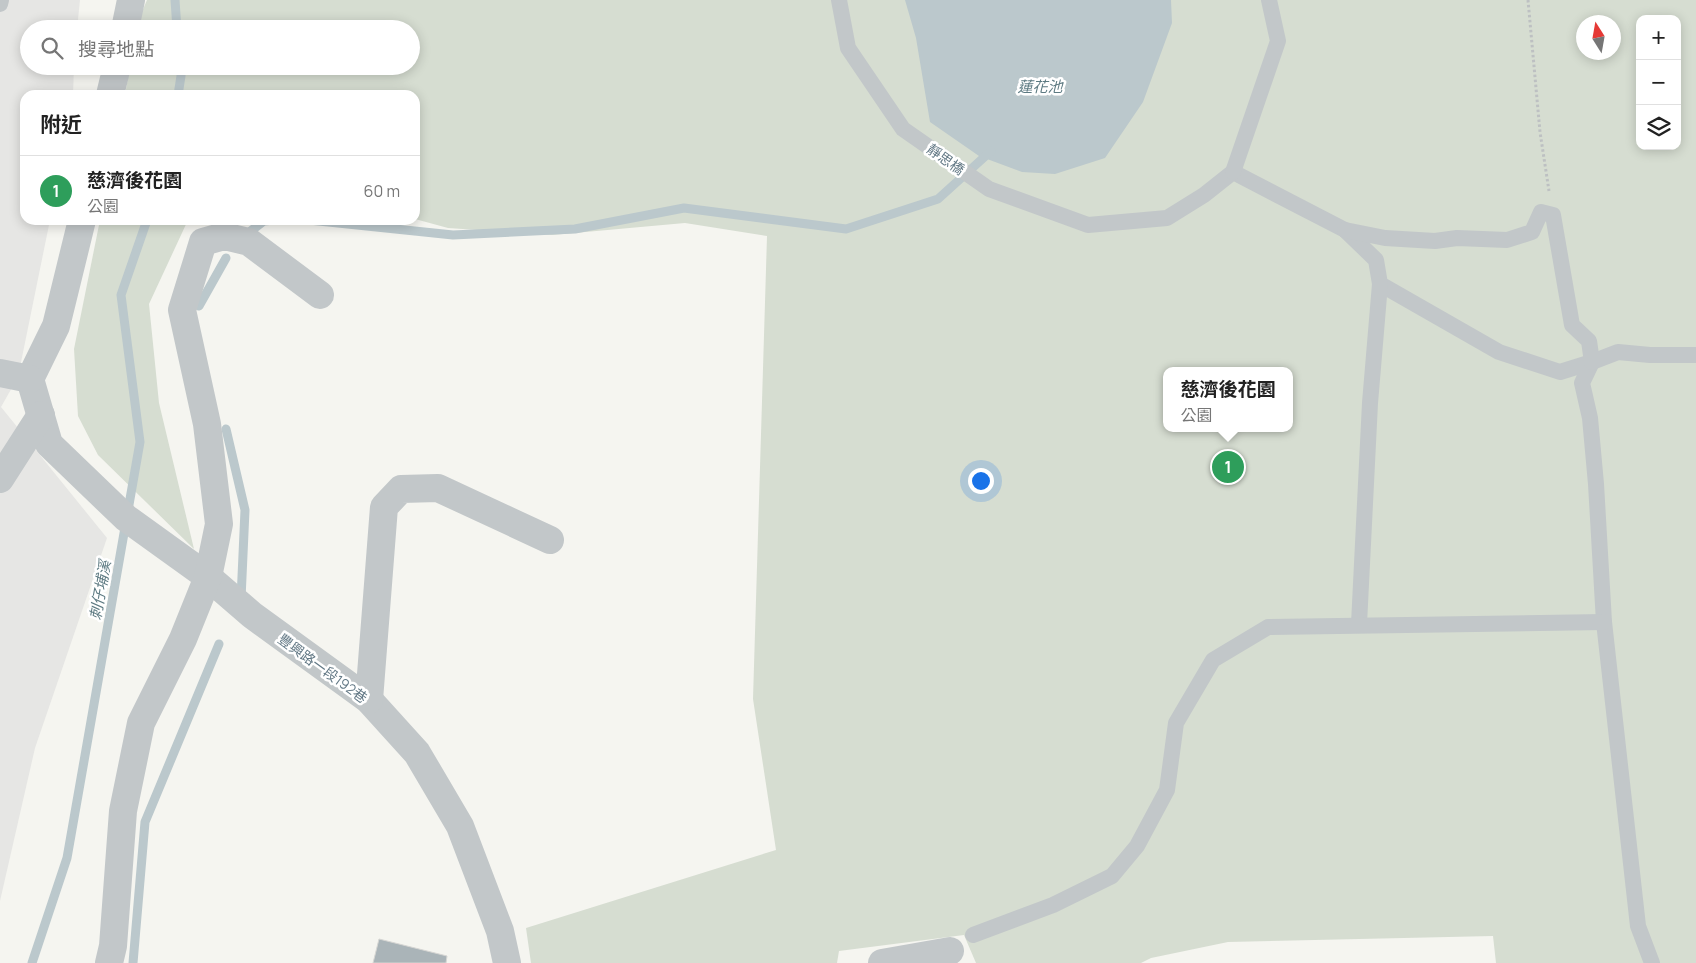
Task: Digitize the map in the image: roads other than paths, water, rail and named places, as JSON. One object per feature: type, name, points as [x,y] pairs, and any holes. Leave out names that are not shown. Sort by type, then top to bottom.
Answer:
[{"type":"street","points":[[127,20],[131,0]]},
{"type":"street","points":[[111,90],[114,75]]},
{"type":"street","points":[[0,374],[30,379],[56,326],[81,225]]},
{"type":"street","points":[[109,963],[123,811],[141,723],[183,639],[208,577],[219,524],[207,424],[182,310],[203,242],[224,236],[249,242],[320,295]]},
{"type":"street","name":"豐興路一段192巷","points":[[30,379],[49,444],[126,518],[208,577],[252,615],[369,700],[417,753],[460,826],[500,931],[507,963]]},
{"type":"street","points":[[0,479],[41,415]]},
{"type":"street","points":[[369,700],[384,507],[401,489],[438,488],[550,540]]},
{"type":"street","points":[[882,963],[950,951]]},
{"type":"lane","points":[[0,4],[1,0]]},
{"type":"lane","name":"靜思橋","points":[[839,0],[848,48],[903,129],[989,190],[1088,225],[1167,218],[1204,195],[1233,172]]},
{"type":"lane","points":[[1269,0],[1278,41],[1233,172],[1345,230],[1385,238],[1435,241],[1458,238],[1507,240],[1532,232],[1542,212],[1553,215],[1572,325],[1589,341],[1592,362],[1582,383],[1590,418],[1604,622],[1638,926],[1652,963]]},
{"type":"lane","points":[[1345,230],[1376,260],[1380,284],[1370,403],[1359,624]]},
{"type":"lane","points":[[1380,284],[1499,352],[1560,372],[1618,352],[1650,355],[1696,355]]},
{"type":"lane","points":[[973,935],[1053,905],[1112,876],[1137,846],[1167,790],[1176,724],[1213,660],[1268,626],[1604,622]]},
{"type":"water","name":"蓮花池","points":[[905,0],[1171,0],[1172,23],[1143,102],[1105,158],[1055,174],[1022,172],[979,156],[930,122],[916,38]]},
{"type":"waterway","name":"刺仔埔溪","points":[[175,0],[176,20]]},
{"type":"waterway","name":"刺仔埔溪","points":[[179,90],[181,75]]},
{"type":"waterway","points":[[357,225],[453,235],[575,229],[684,208],[846,229],[938,199],[991,151]]},
{"type":"waterway","name":"刺仔埔溪","points":[[32,963],[67,858],[140,442],[121,295],[145,225]]},
{"type":"waterway","points":[[244,236],[259,225]]},
{"type":"waterway","points":[[199,306],[226,258]]},
{"type":"waterway","points":[[226,429],[245,510],[241,599]]},
{"type":"waterway","points":[[133,963],[145,822],[219,644]]},
{"type":"place","name":"慈濟後花園","points":[[1228,467]]}]
